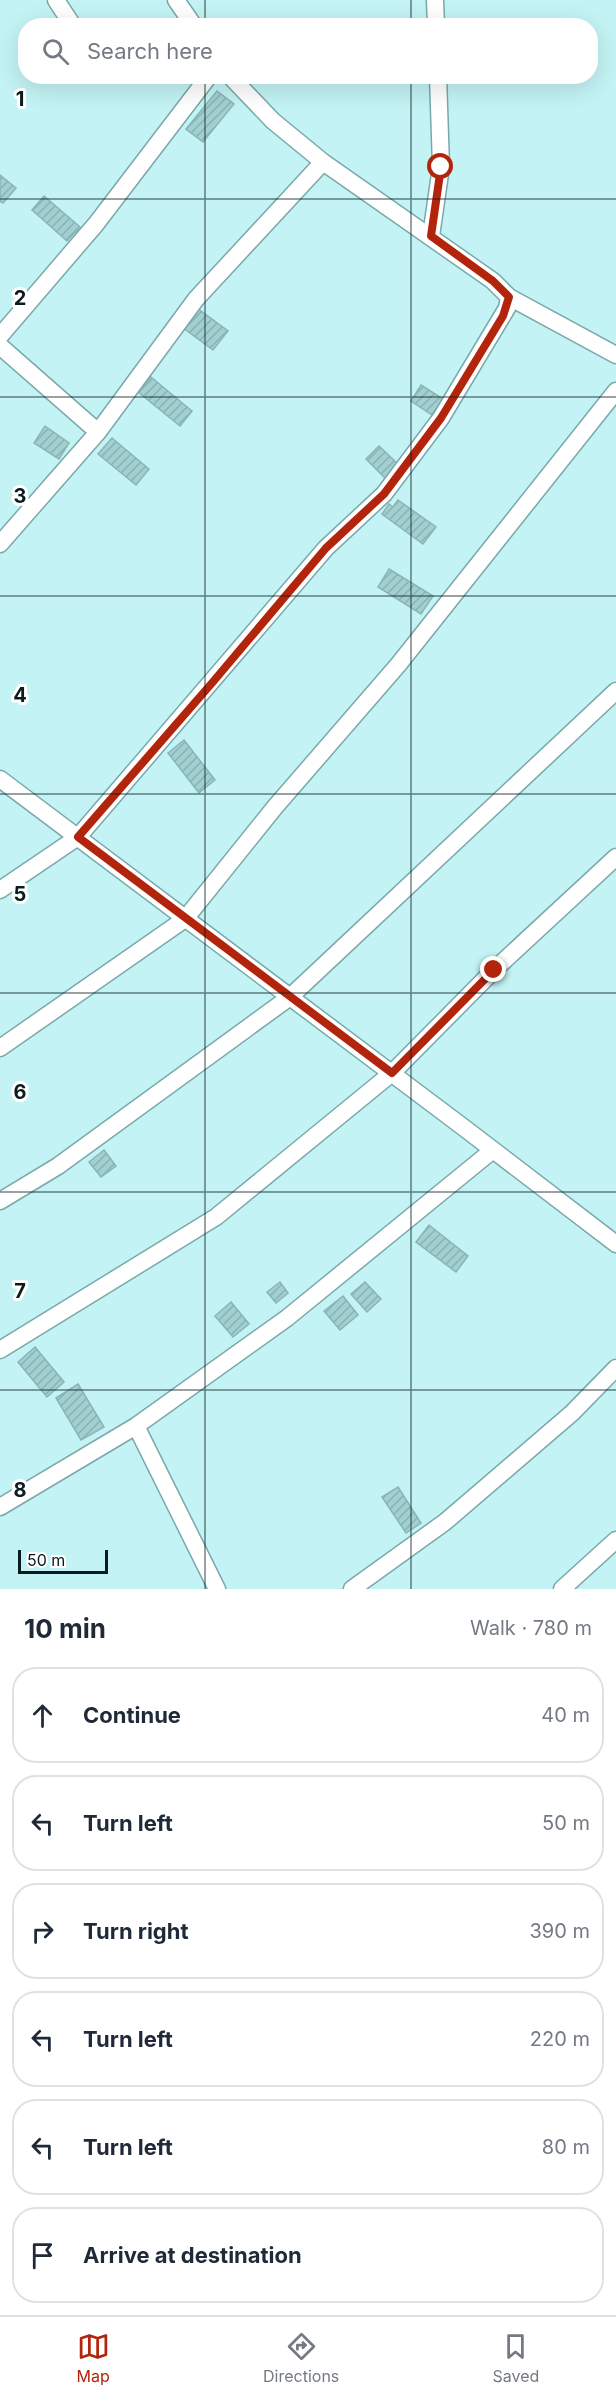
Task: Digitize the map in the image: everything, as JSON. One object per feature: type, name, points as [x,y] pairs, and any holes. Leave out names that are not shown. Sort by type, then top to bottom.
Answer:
[{"type":"street","points":[[56,0],[68,18]]},
{"type":"street","points":[[176,0],[188,18]]},
{"type":"street","points":[[435,0],[436,18]]},
{"type":"street","points":[[0,336],[96,224],[203,84]]},
{"type":"street","points":[[238,84],[273,121],[322,162],[431,236],[493,281],[509,297],[616,354]]},
{"type":"street","points":[[431,236],[441,167],[438,84]]},
{"type":"street","points":[[0,544],[98,432],[196,298],[322,162]]},
{"type":"street","points":[[0,890],[78,837],[326,548],[384,494],[441,418],[503,316],[509,297]]},
{"type":"street","points":[[0,346],[98,432]]},
{"type":"street","points":[[0,1048],[185,919],[275,807],[398,665],[616,391]]},
{"type":"street","points":[[0,1202],[58,1166],[290,997],[616,691]]},
{"type":"street","points":[[0,779],[616,1244]]},
{"type":"street","points":[[0,1350],[216,1217],[392,1073],[494,970],[616,857]]},
{"type":"street","points":[[0,1507],[136,1426],[287,1318],[493,1150]]},
{"type":"street","points":[[352,1589],[446,1522],[572,1413],[616,1368]]},
{"type":"street","points":[[136,1426],[217,1589]]},
{"type":"street","points":[[562,1589],[616,1540]]},
{"type":"building","points":[[217,91],[234,104],[203,142],[186,129]]},
{"type":"building","points":[[0,175],[16,188],[3,203],[0,201]]},
{"type":"building","points":[[44,196],[80,227],[67,241],[32,210]]},
{"type":"building","points":[[197,308],[228,331],[213,350],[182,327]]},
{"type":"building","points":[[151,377],[192,411],[180,426],[138,392]]},
{"type":"building","points":[[421,385],[443,399],[432,415],[411,401]]},
{"type":"building","points":[[45,426],[69,443],[59,459],[34,443]]},
{"type":"building","points":[[112,438],[149,469],[136,485],[98,454]]},
{"type":"building","points":[[379,446],[400,466],[386,479],[366,459]]},
{"type":"building","points":[[398,500],[436,527],[423,544],[382,514],[389,504],[393,507]]},
{"type":"building","points":[[389,569],[433,596],[421,614],[378,587]]},
{"type":"building","points":[[184,740],[215,780],[199,793],[168,753]]},
{"type":"building","points":[[104,1150],[116,1166],[101,1177],[89,1162]]},
{"type":"building","points":[[429,1225],[468,1256],[456,1272],[416,1242]]},
{"type":"building","points":[[280,1282],[288,1293],[276,1303],[267,1292]]},
{"type":"building","points":[[365,1282],[381,1299],[367,1312],[351,1294]]},
{"type":"building","points":[[343,1296],[358,1315],[340,1330],[324,1311]]},
{"type":"building","points":[[231,1302],[249,1324],[233,1337],[215,1316]]},
{"type":"building","points":[[35,1347],[64,1382],[47,1397],[18,1362]]},
{"type":"building","points":[[78,1384],[104,1427],[81,1440],[56,1398]]},
{"type":"building","points":[[398,1487],[421,1523],[406,1533],[382,1497]]},
{"type":"route","points":[[441,167],[431,236],[493,281],[509,297],[503,316],[441,418],[384,494],[326,548],[78,837],[392,1073],[494,970]]}]
